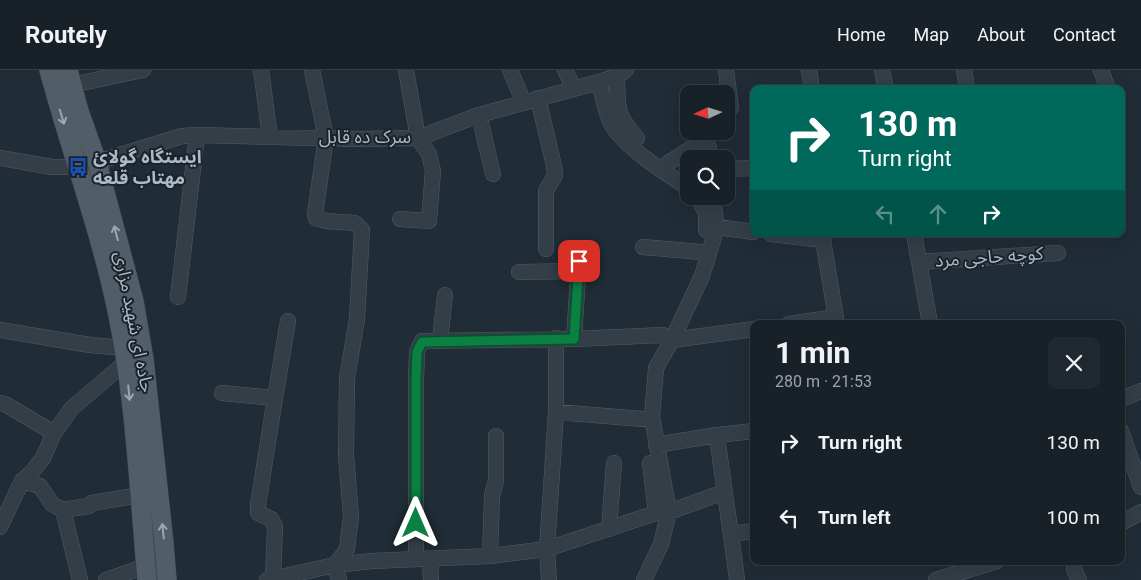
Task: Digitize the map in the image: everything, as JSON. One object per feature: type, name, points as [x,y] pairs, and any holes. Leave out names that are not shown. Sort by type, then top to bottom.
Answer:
[{"type":"main road","name":"جاده ای شهید مزاری","points":[[49,70],[111,286],[125,355],[140,495],[146,573]]},
{"type":"main road","name":"جاده ای شهید مزاری","points":[[70,77],[79,111],[97,162],[134,301],[144,360],[167,580]]},
{"type":"street","points":[[70,77],[143,70]]},
{"type":"street","points":[[261,70],[270,137]]},
{"type":"street","points":[[312,70],[326,138],[316,218],[326,221],[355,223],[362,230],[356,319],[347,378],[346,455],[351,516],[347,549],[337,573]]},
{"type":"street","points":[[400,219],[429,221],[433,171],[429,154],[418,138],[406,70]]},
{"type":"street","points":[[510,70],[531,100],[554,166],[555,175],[546,191],[546,249]]},
{"type":"street","points":[[565,70],[574,89]]},
{"type":"street","points":[[726,70],[728,85]]},
{"type":"street","points":[[809,70],[811,85]]},
{"type":"street","points":[[882,70],[885,85]]},
{"type":"street","points":[[964,70],[966,85]]},
{"type":"street","points":[[1101,70],[1107,85]]},
{"type":"street","points":[[621,73],[618,103],[620,117],[640,142],[680,171]]},
{"type":"street","name":"سرک ده قابل","points":[[97,162],[182,136],[418,138],[479,115],[599,82],[621,73]]},
{"type":"street","points":[[599,82],[613,126],[622,137],[656,166],[680,182]]},
{"type":"street","points":[[479,115],[493,174]]},
{"type":"street","points":[[178,297],[197,135]]},
{"type":"street","points":[[668,163],[690,149],[709,147]]},
{"type":"street","points":[[0,158],[52,167],[78,166]]},
{"type":"street","points":[[735,169],[750,168]]},
{"type":"street","points":[[644,580],[661,544],[662,513],[652,418],[656,368],[700,252],[707,226],[706,213],[702,205]]},
{"type":"street","points":[[662,513],[643,419],[647,374],[702,276],[717,227],[714,205]]},
{"type":"street","points":[[717,227],[750,231]]},
{"type":"street","points":[[822,237],[836,320]]},
{"type":"street","points":[[915,237],[929,320]]},
{"type":"street","points":[[643,247],[700,252]]},
{"type":"street","name":"کوچه حاجی مرد","points":[[919,262],[1058,253]]},
{"type":"street","points":[[519,272],[579,266],[574,339]]},
{"type":"street","points":[[440,340],[445,295]]},
{"type":"street","points":[[288,321],[258,504],[258,513],[272,519],[275,526],[270,579],[337,573],[423,559],[490,556],[547,549],[724,492]]},
{"type":"street","points":[[431,580],[423,559],[417,352],[422,342],[556,338],[668,338],[750,328]]},
{"type":"street","points":[[0,330],[90,345],[125,355],[72,408],[54,434],[43,458],[22,481],[0,528]]},
{"type":"street","points":[[549,580],[547,549],[556,412],[556,338]]},
{"type":"street","points":[[1125,397],[1141,391]]},
{"type":"street","points":[[222,393],[275,398]]},
{"type":"street","points":[[0,403],[5,404],[54,434]]},
{"type":"street","points":[[556,412],[643,419]]},
{"type":"street","points":[[656,445],[718,434],[750,431]]},
{"type":"street","points":[[718,434],[724,492],[737,580]]},
{"type":"street","points":[[490,556],[492,495],[496,481],[496,436]]},
{"type":"street","points":[[1125,438],[1136,458],[1141,488]]},
{"type":"street","points":[[609,529],[614,463]]},
{"type":"street","points":[[22,481],[40,486],[52,504],[63,510],[140,495]]},
{"type":"street","points":[[63,510],[80,580]]},
{"type":"street","points":[[1125,521],[1141,512]]},
{"type":"street","points":[[731,534],[750,532]]},
{"type":"street","points":[[936,580],[984,565]]},
{"type":"street","points":[[106,580],[146,573]]},
{"type":"place","name":"ایستگاه گولائ مهتاب قلعه","points":[[78,167]]},
{"type":"route","points":[[416,523],[416,379],[417,352],[422,342],[440,340],[574,339],[579,261]]}]
